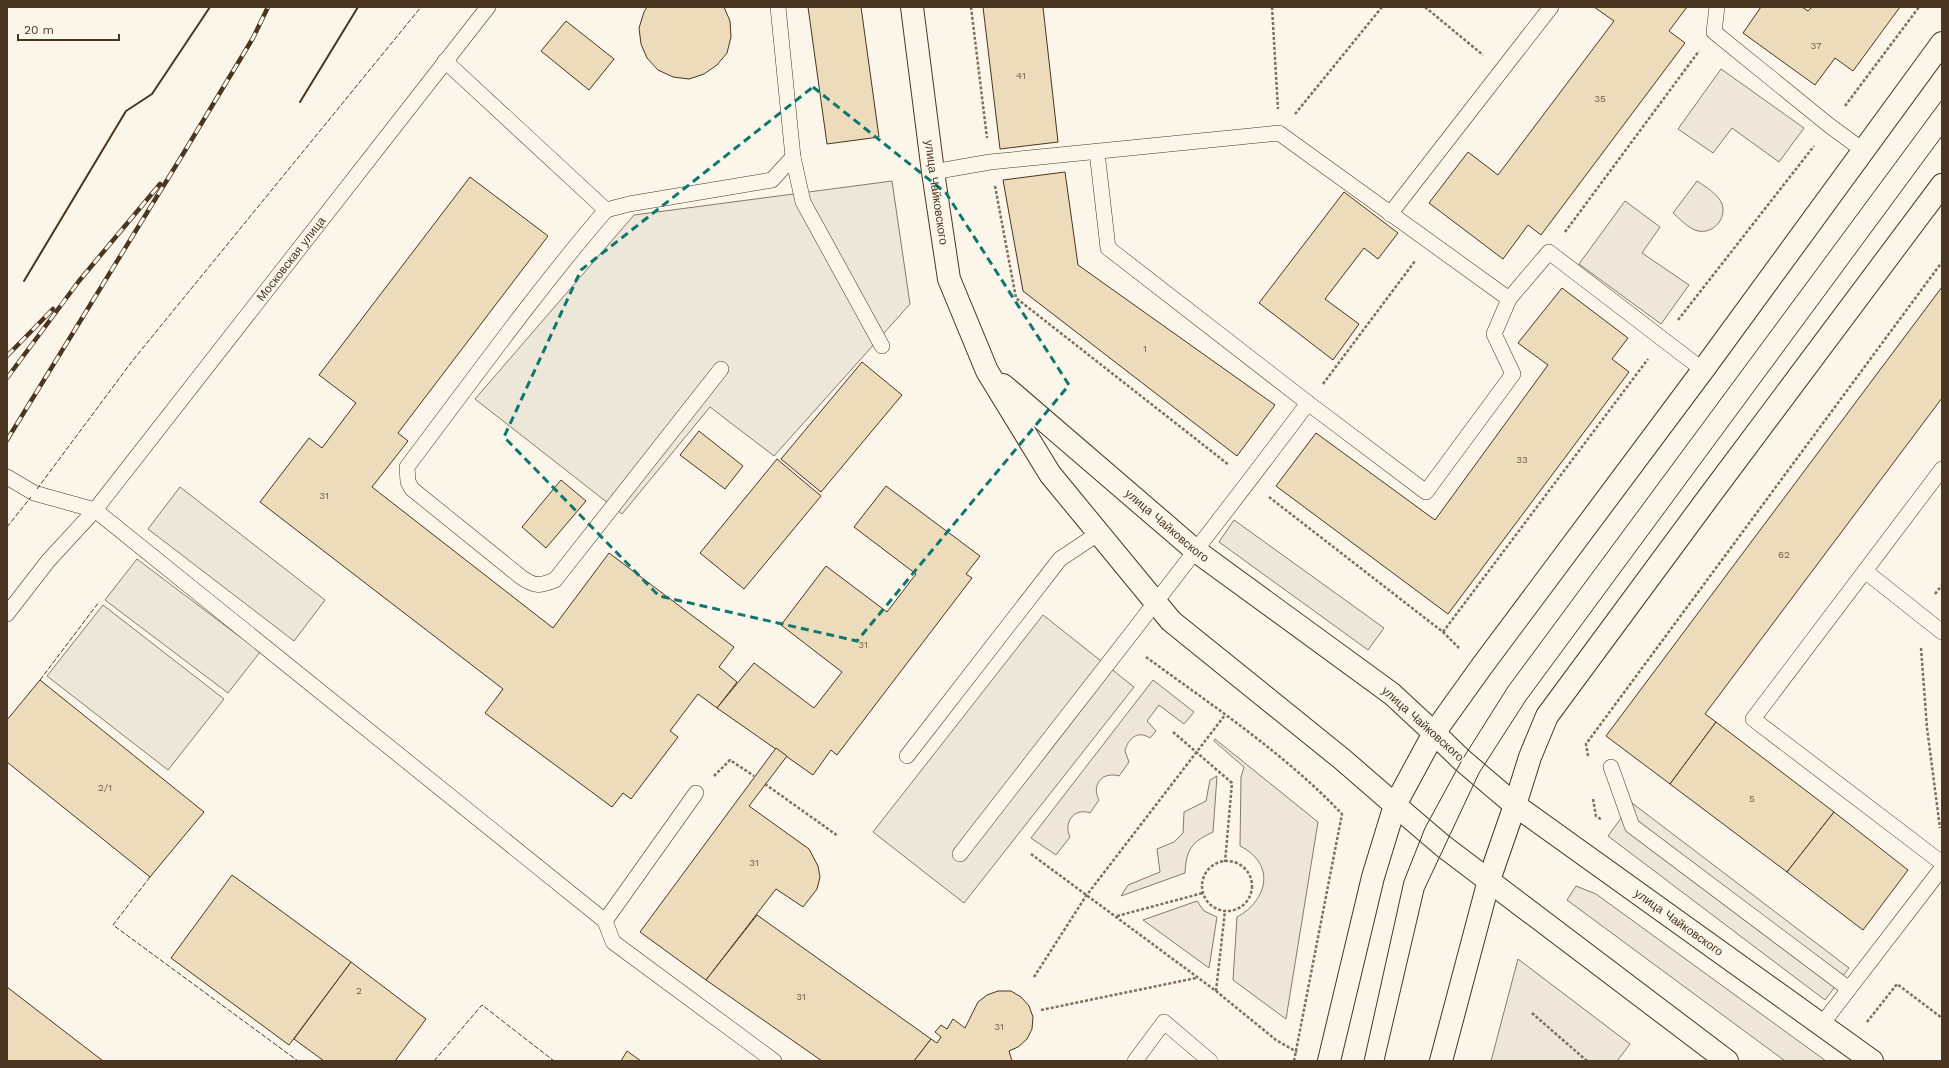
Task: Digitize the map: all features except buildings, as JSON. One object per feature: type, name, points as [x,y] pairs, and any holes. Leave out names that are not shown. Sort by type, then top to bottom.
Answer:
[{"type":"main road","name":"улица Чайковского","points":[[912,7],[932,172],[949,279],[987,372],[1050,474],[1171,621],[1342,759],[1443,846],[1727,1061]]},
{"type":"main road","points":[[1329,1061],[1373,877],[1395,805],[1434,733],[1704,370],[1942,43]]},
{"type":"main road","points":[[1440,1061],[1489,880],[1530,758],[1548,716],[1705,502],[1942,185]]},
{"type":"main road","name":"улица Чайковского","points":[[987,372],[1196,552],[1392,694],[1462,760],[1515,805],[1872,1061]]},
{"type":"lane","name":"Московская улица","points":[[7,614],[48,561],[94,510],[488,7]]},
{"type":"lane","points":[[778,7],[793,157],[803,202],[882,346]]},
{"type":"lane","points":[[1390,214],[1551,7]]},
{"type":"lane","points":[[1717,7],[1714,32],[1830,126],[1864,151]]},
{"type":"lane","points":[[445,61],[606,210]]},
{"type":"lane","points":[[932,172],[990,162],[1279,133],[1508,299]]},
{"type":"lane","points":[[1097,152],[1108,248],[1308,403],[1426,492],[1513,374],[1494,334],[1508,299],[1550,252],[1704,370]]},
{"type":"lane","points":[[721,369],[555,580],[545,585],[532,584],[521,577],[412,489],[408,482],[407,467],[521,316],[606,210],[629,204],[772,180],[793,157]]},
{"type":"lane","points":[[960,854],[1124,641],[1196,552],[1308,403]]},
{"type":"lane","points":[[1942,470],[1753,719],[1942,863]]},
{"type":"lane","points":[[7,477],[34,493],[94,510],[605,921],[613,942],[774,1061]]},
{"type":"lane","points":[[907,756],[1060,559],[1099,533]]},
{"type":"lane","points":[[1865,571],[1942,632]]},
{"type":"lane","points":[[1611,767],[1632,826],[1848,989]]},
{"type":"lane","points":[[605,921],[696,793]]},
{"type":"lane","points":[[1822,1024],[1942,868]]},
{"type":"lane","points":[[1135,1061],[1164,1022],[1210,1061]]},
{"type":"path","points":[[971,7],[990,162],[1016,298],[1443,632],[1461,650]]},
{"type":"path","points":[[1272,7],[1279,133]]},
{"type":"path","points":[[1279,133],[1382,7]]},
{"type":"path","points":[[1425,7],[1502,70]]},
{"type":"path","points":[[1550,252],[1714,32]]},
{"type":"path","points":[[1308,403],[1429,242]]},
{"type":"path","points":[[1586,744],[1942,262]]},
{"type":"path","points":[[1940,830],[1927,728],[1919,615],[1942,585]]},
{"type":"path","points":[[1124,641],[1225,715],[1319,789],[1342,814],[1297,1052],[1294,1061]]},
{"type":"path","points":[[1034,977],[1086,896],[1225,715]]},
{"type":"path","points":[[1173,732],[1232,783],[1225,862]]},
{"type":"path","points":[[730,760],[754,776]]},
{"type":"path","points":[[765,784],[838,836]]},
{"type":"path","points":[[1030,854],[1216,991],[1276,1040],[1297,1052]]},
{"type":"path","points":[[1225,862],[1234,862],[1247,871],[1252,886],[1247,902],[1241,907],[1225,911],[1211,905],[1203,893],[1203,884],[1210,869],[1217,864],[1225,862]]},
{"type":"path","points":[[1117,917],[1203,893]]},
{"type":"path","points":[[1216,991],[1225,911]]},
{"type":"path","points":[[1041,1010],[1197,978]]},
{"type":"path","points":[[1532,1013],[1587,1061]]},
{"type":"highlighted area","points":[[813,87],[946,193],[1069,385],[857,641],[659,596],[504,437],[581,270]]},
{"type":"shaded area","points":[[1721,69],[1804,128],[1779,162],[1732,128],[1713,153],[1678,129]]},
{"type":"shaded area","points":[[892,181],[910,304],[774,456],[710,407],[622,514],[475,399],[634,215]]},
{"type":"shaded area","points":[[1697,181],[1718,197],[1722,204],[1723,210],[1721,220],[1718,224],[1714,228],[1704,231],[1698,231],[1691,228],[1673,213]]},
{"type":"shaded area","points":[[1625,201],[1660,227],[1642,253],[1689,285],[1661,324],[1579,264]]},
{"type":"shaded area","points":[[180,487],[325,600],[294,641],[148,529]]},
{"type":"shaded area","points":[[1234,520],[1384,628],[1368,650],[1219,542]]},
{"type":"shaded area","points":[[137,559],[260,652],[228,693],[105,600]]},
{"type":"shaded area","points":[[103,605],[224,699],[168,770],[47,676]]},
{"type":"shaded area","points":[[1043,615],[1134,687],[964,903],[873,832]]},
{"type":"shaded area","points":[[1153,680],[1194,712],[1184,724],[1159,705],[1147,721],[1156,731],[1150,738],[1138,735],[1128,742],[1125,751],[1129,762],[1119,776],[1113,775],[1103,777],[1100,780],[1096,789],[1099,800],[1090,813],[1079,812],[1071,818],[1068,826],[1070,837],[1056,855],[1031,838]]},
{"type":"shaded area","points":[[1215,739],[1318,822],[1286,1019],[1233,980],[1237,917],[1248,910],[1256,901],[1264,882],[1263,872],[1259,862],[1240,846],[1241,777],[1244,767],[1214,741]]},
{"type":"shaded area","points":[[1217,776],[1213,832],[1200,839],[1192,847],[1187,858],[1185,873],[1121,896],[1128,885],[1160,872],[1157,849],[1174,842],[1183,833],[1184,812],[1206,801],[1210,780]]},
{"type":"shaded area","points":[[1632,803],[1849,968],[1825,1000],[1608,836]]},
{"type":"shaded area","points":[[1576,886],[1596,894],[1826,1061],[1785,1061],[1567,900]]},
{"type":"shaded area","points":[[1197,901],[1204,911],[1217,917],[1209,968],[1143,920]]},
{"type":"shaded area","points":[[1518,959],[1630,1044],[1617,1061],[1491,1061]]},
{"type":"tram line","points":[[1364,1061],[1404,881],[1425,828],[1462,760],[1508,687],[1942,100]]},
{"type":"tram line","points":[[1384,1061],[1424,890],[1479,773],[1526,700],[1942,136]]},
{"type":"railway","points":[[7,440],[253,38],[268,7]]},
{"type":"railway","points":[[7,378],[79,281],[160,184]]},
{"type":"railway","points":[[7,356],[53,309]]},
{"type":"fence","points":[[37,489],[133,360],[421,7]]},
{"type":"fence","points":[[7,527],[31,497]]},
{"type":"fence","points":[[40,680],[99,602]]},
{"type":"fence","points":[[150,877],[113,925],[298,1061]]},
{"type":"fence","points":[[434,1061],[482,1005],[554,1061]]},
{"type":"wall","points":[[24,281],[126,111],[152,94],[210,7]]},
{"type":"wall","points":[[300,102],[358,7]]}]
